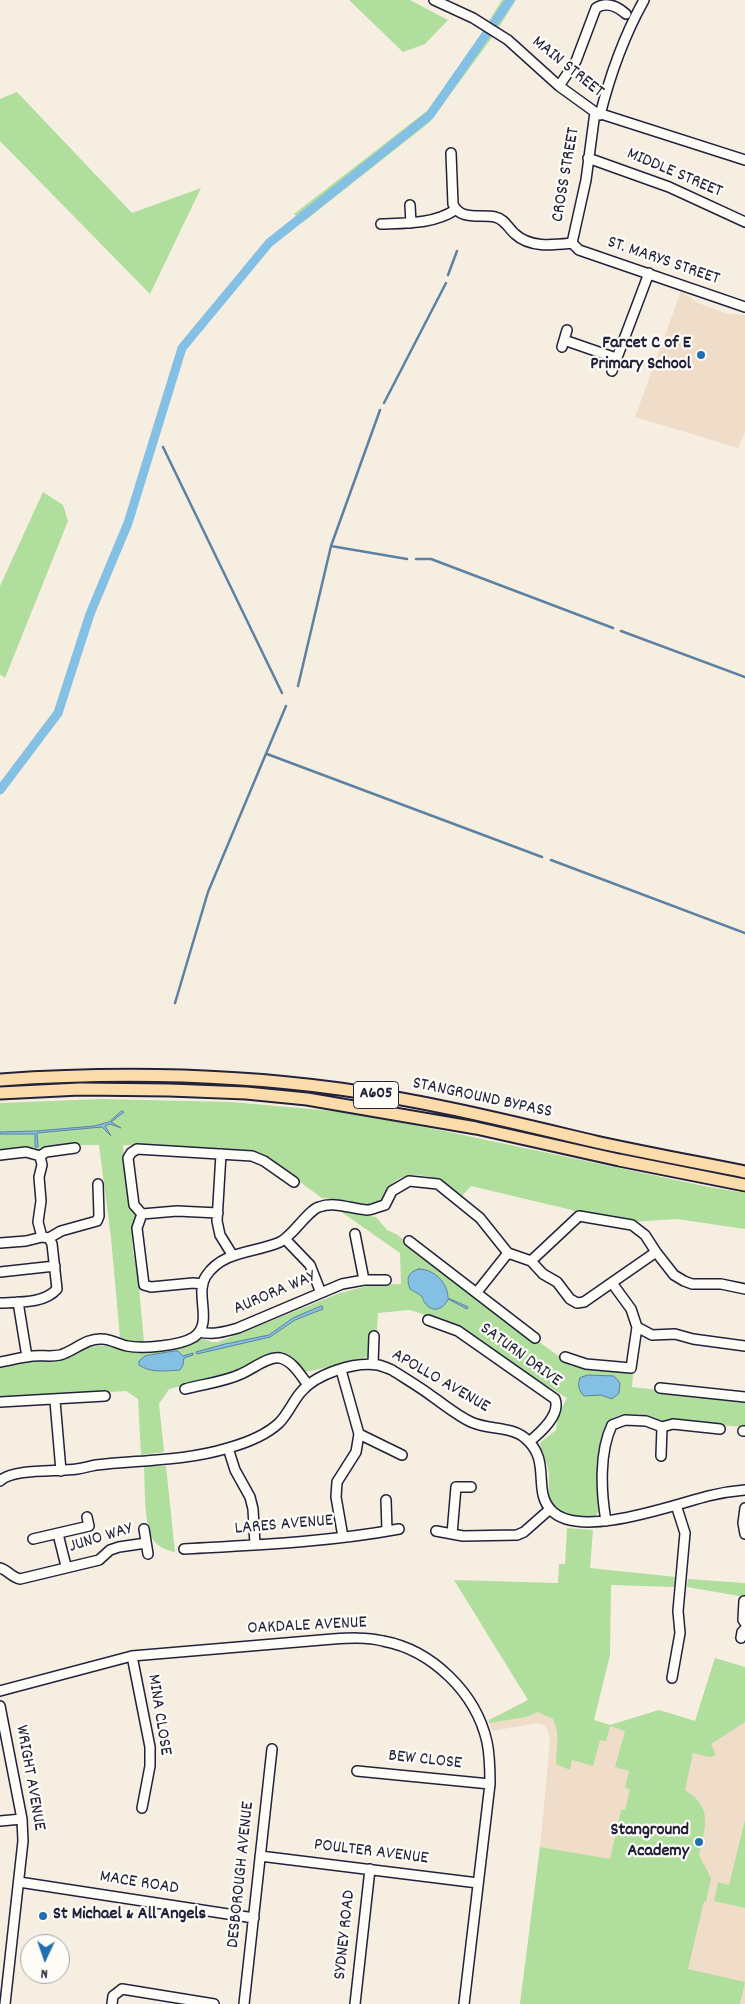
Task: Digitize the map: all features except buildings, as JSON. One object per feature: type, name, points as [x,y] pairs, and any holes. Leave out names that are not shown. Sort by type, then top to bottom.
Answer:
[{"type":"main road","name":"STANGROUND BYPASS","points":[[0,1080],[48,1076],[127,1075],[203,1077],[340,1089],[481,1115],[651,1154],[745,1172]]},
{"type":"main road","name":"STANGROUND BYPASS","points":[[0,1093],[80,1090],[169,1090],[246,1093],[307,1099],[476,1128],[619,1160],[745,1185]]},
{"type":"street","name":"MAIN STREET","points":[[434,0],[481,22],[508,40],[559,86],[598,114],[745,160]]},
{"type":"street","name":"CROSS STREET","points":[[572,243],[598,114],[608,82],[644,0]]},
{"type":"street","points":[[559,86],[587,44],[584,35],[596,8],[601,4],[609,4],[618,7],[626,14]]},
{"type":"street","points":[[451,153],[453,204],[461,214],[496,217],[505,222],[514,234],[524,241],[539,244],[572,243]]},
{"type":"street","name":"MIDDLE STREET","points":[[588,158],[669,187],[745,222]]},
{"type":"street","points":[[410,206],[411,223]]},
{"type":"street","points":[[381,224],[411,223],[439,218],[456,210]]},
{"type":"street","name":"ST. MARYS STREET","points":[[572,243],[579,250],[745,307]]},
{"type":"street","points":[[612,371],[649,273]]},
{"type":"street","points":[[568,330],[563,343],[616,358]]},
{"type":"street","points":[[0,1155],[26,1152],[40,1156],[46,1152],[75,1148]]},
{"type":"street","points":[[142,1214],[134,1205],[128,1158],[137,1149],[252,1156],[264,1161],[294,1182]]},
{"type":"street","points":[[222,1154],[218,1213],[220,1235],[233,1256]]},
{"type":"street","points":[[0,1303],[51,1296],[57,1289],[52,1244],[45,1238],[38,1222],[41,1201],[39,1177],[42,1165],[40,1156]]},
{"type":"street","points":[[0,1362],[27,1357],[62,1354],[95,1339],[103,1339],[138,1348],[184,1341],[199,1332],[203,1319],[202,1284],[212,1271],[233,1256],[285,1239],[317,1207],[340,1204],[369,1210],[385,1205],[392,1191],[409,1181],[438,1184],[480,1218],[508,1253],[531,1261],[543,1274],[557,1282],[570,1299],[577,1302],[584,1302],[656,1252]]},
{"type":"street","points":[[0,1243],[45,1238],[61,1231],[97,1221],[99,1216],[98,1184]]},
{"type":"street","points":[[142,1214],[177,1211],[218,1213]]},
{"type":"street","points":[[142,1214],[137,1228],[144,1285],[151,1287],[193,1283],[202,1284]]},
{"type":"street","points":[[531,1261],[579,1216],[632,1226],[645,1234],[674,1275],[684,1281],[692,1284],[721,1284],[745,1289]]},
{"type":"street","points":[[355,1234],[364,1280]]},
{"type":"street","points":[[285,1239],[310,1265],[321,1293]]},
{"type":"street","points":[[409,1241],[536,1338]]},
{"type":"street","points":[[477,1292],[508,1253]]},
{"type":"street","points":[[0,1272],[55,1266]]},
{"type":"street","name":"AURORA WAY","points":[[199,1332],[210,1334],[238,1328],[342,1284],[364,1280],[386,1280]]},
{"type":"street","points":[[565,1357],[586,1364],[631,1368],[637,1327],[630,1309],[612,1283]]},
{"type":"street","points":[[18,1302],[27,1357]]},
{"type":"street","name":"SATURN DRIVE","points":[[428,1320],[445,1330],[473,1341],[534,1386],[550,1394],[555,1399],[556,1408],[548,1426],[529,1442]]},
{"type":"street","points":[[637,1327],[652,1335],[675,1334],[693,1340],[745,1346]]},
{"type":"street","points":[[373,1364],[374,1336]]},
{"type":"street","points":[[185,1389],[223,1384],[272,1358],[287,1361],[308,1385]]},
{"type":"street","name":"APOLLO AVENUE","points":[[0,1481],[11,1474],[61,1471],[93,1465],[184,1457],[228,1448],[271,1430],[280,1422],[308,1385],[319,1377],[365,1364],[373,1364],[392,1370],[472,1423],[516,1433],[529,1442]]},
{"type":"street","points":[[341,1370],[359,1434],[356,1452],[337,1482],[336,1497],[343,1537]]},
{"type":"street","points":[[660,1388],[745,1397]]},
{"type":"street","points":[[5,1414],[2,1402],[90,1401],[105,1396]]},
{"type":"street","points":[[55,1400],[61,1471]]},
{"type":"street","points":[[606,1521],[601,1491],[608,1434],[612,1425],[625,1420],[646,1420],[662,1427],[673,1424],[720,1429]]},
{"type":"street","points":[[661,1456],[662,1427]]},
{"type":"street","points":[[359,1434],[402,1455]]},
{"type":"street","points":[[529,1442],[541,1462],[544,1498],[550,1509],[559,1517],[579,1522],[606,1521],[648,1513],[718,1494],[745,1490]]},
{"type":"street","points":[[228,1448],[235,1470],[250,1497],[253,1509],[255,1545]]},
{"type":"street","points":[[452,1534],[456,1487],[471,1487]]},
{"type":"street","points":[[386,1500],[387,1531]]},
{"type":"street","points":[[672,1678],[680,1633],[678,1611],[684,1533],[676,1504]]},
{"type":"street","points":[[745,1508],[743,1523],[745,1534]]},
{"type":"street","points":[[436,1531],[462,1536],[517,1535],[524,1532],[550,1509]]},
{"type":"street","name":"JUNO WAY","points":[[33,1539],[90,1526],[87,1517]]},
{"type":"street","name":"JUNO WAY","points":[[144,1529],[148,1554]]},
{"type":"street","name":"LARES AVENUE","points":[[184,1550],[343,1537],[399,1529]]},
{"type":"street","name":"JUNO WAY","points":[[58,1534],[66,1566]]},
{"type":"street","name":"JUNO WAY","points":[[0,1568],[5,1569],[12,1577],[20,1579],[66,1566],[99,1560],[110,1550],[119,1547],[146,1543]]},
{"type":"street","points":[[744,1601],[743,1620],[745,1623]]},
{"type":"street","points":[[741,1638],[742,1632],[745,1629]]},
{"type":"street","name":"OAKDALE AVENUE","points":[[0,1691],[132,1656],[333,1639],[360,1638],[383,1640],[407,1647],[432,1662],[452,1678],[471,1703],[483,1729],[490,1763],[490,1784],[464,2004]]},
{"type":"street","name":"MINA CLOSE","points":[[132,1656],[150,1747],[150,1766],[142,1808]]},
{"type":"street","name":"WRIGHT AVENUE","points":[[0,1706],[22,1819],[24,1841],[5,2004]]},
{"type":"street","name":"DESBOROUGH AVENUE","points":[[244,2004],[272,1749]]},
{"type":"street","name":"BEW CLOSE","points":[[358,1771],[490,1784]]},
{"type":"street","points":[[0,1821],[22,1819]]},
{"type":"street","name":"POULTER AVENUE","points":[[260,1856],[478,1883]]},
{"type":"street","name":"SYDNEY ROAD","points":[[355,2004],[370,1869]]},
{"type":"street","name":"MACE ROAD","points":[[19,1882],[254,1918]]},
{"type":"street","points":[[0,1960],[10,1961]]},
{"type":"street","points":[[112,2004],[113,1996],[122,1989],[214,2004]]},
{"type":"shaded area","name":"Farcet C of E Primary School","points":[[681,291],[698,303],[728,314],[745,315],[745,432],[738,448],[635,417]]},
{"type":"shaded area","name":"Stanground Academy","points":[[715,1658],[745,1667],[745,2004],[520,2004],[540,1847],[550,1741],[548,1731],[544,1725],[538,1723],[492,1731],[489,1720],[528,1700],[610,1725],[659,1710],[695,1721]]},
{"type":"green space","points":[[349,0],[410,0],[448,20],[425,44],[403,52]]},
{"type":"green space","points":[[502,0],[516,0],[499,27],[489,21]]},
{"type":"green space","points":[[484,31],[493,36],[430,122],[302,223],[294,214],[428,110]]},
{"type":"green space","points":[[17,92],[132,213],[201,188],[150,294],[0,141],[0,99]]},
{"type":"green space","points":[[43,492],[63,505],[68,521],[5,678],[0,674],[0,586]]},
{"type":"green space","points":[[101,1099],[231,1102],[345,1112],[449,1132],[745,1193],[745,1229],[677,1219],[631,1222],[576,1212],[471,1186],[462,1196],[440,1180],[415,1175],[402,1177],[397,1180],[379,1203],[364,1205],[322,1198],[260,1153],[249,1150],[123,1145],[129,1203],[131,1210],[136,1216],[132,1232],[133,1252],[138,1275],[144,1343],[130,1341],[120,1337],[111,1238],[99,1145],[76,1145],[39,1151],[26,1148],[0,1151],[0,1103]]},
{"type":"green space","points":[[340,1211],[376,1217],[387,1230],[396,1234],[571,1366],[633,1373],[632,1387],[745,1400],[745,1427],[661,1421],[638,1414],[622,1415],[615,1418],[604,1429],[598,1480],[598,1512],[595,1517],[566,1514],[554,1506],[551,1500],[549,1472],[540,1443],[556,1430],[558,1415],[567,1398],[522,1371],[467,1330],[410,1310],[378,1313],[377,1331],[369,1333],[370,1357],[308,1371],[305,1371],[290,1358],[169,1389],[159,1404],[164,1452],[141,1455],[138,1399],[126,1391],[0,1399],[0,1367],[97,1346],[111,1346],[133,1351],[150,1352],[188,1344],[202,1338],[211,1342],[218,1342],[340,1293],[371,1285],[401,1284],[400,1253]]},
{"type":"green space","points":[[144,1466],[166,1466],[175,1552],[159,1546],[149,1531],[146,1513]]},
{"type":"green space","points":[[567,1528],[593,1530],[590,1568],[676,1577],[675,1587],[611,1585],[610,1655],[594,1720],[610,1725],[659,1710],[695,1721],[715,1658],[745,1667],[745,1722],[711,1744],[715,1753],[714,1756],[710,1757],[693,1753],[685,1790],[694,1797],[704,1811],[705,1827],[699,1855],[711,1878],[688,1969],[745,1982],[740,2004],[520,2004],[540,1847],[610,1859],[621,1810],[625,1810],[630,1789],[625,1788],[629,1771],[615,1767],[625,1731],[610,1726],[606,1741],[600,1740],[593,1766],[572,1760],[570,1770],[556,1764],[557,1730],[553,1719],[538,1712],[526,1717],[489,1723],[489,1720],[528,1700],[454,1580],[558,1583],[559,1564],[565,1564]]},
{"type":"green space","points":[[688,1579],[745,1583],[745,1597],[687,1587]]},
{"type":"green space","points":[[745,1820],[745,1908],[714,1901],[718,1882],[729,1885]]},
{"type":"water","points":[[122,1111],[124,1112],[111,1122],[121,1128],[110,1124],[105,1126],[111,1136],[102,1127],[37,1133],[38,1147],[35,1147],[35,1134],[0,1134],[0,1132],[94,1126],[109,1122]]},
{"type":"water","points":[[419,1269],[435,1274],[446,1287],[448,1298],[468,1307],[467,1309],[448,1299],[441,1308],[435,1309],[428,1306],[422,1297],[410,1289],[409,1285],[408,1279],[410,1274]]},
{"type":"water","points":[[322,1306],[323,1309],[295,1320],[270,1337],[197,1354],[196,1352],[269,1335],[293,1318]]},
{"type":"water","points":[[178,1351],[183,1356],[193,1353],[193,1355],[184,1358],[180,1370],[153,1370],[139,1365],[139,1361],[145,1356]]},
{"type":"water","points":[[588,1375],[614,1376],[620,1383],[619,1393],[612,1399],[601,1395],[584,1396],[579,1388],[579,1381],[580,1378]]},
{"type":"waterway","points":[[0,790],[58,713],[90,614],[128,523],[182,348],[269,243],[430,115],[510,0]]},
{"type":"waterway","points":[[448,275],[457,251]]},
{"type":"waterway","points":[[384,403],[446,283]]},
{"type":"waterway","points":[[331,546],[380,410]]},
{"type":"waterway","points":[[163,447],[282,693]]},
{"type":"waterway","points":[[298,686],[331,546],[407,559]]},
{"type":"waterway","points":[[416,559],[431,559],[613,628]]},
{"type":"waterway","points":[[621,631],[745,677]]},
{"type":"waterway","points":[[175,1003],[208,892],[286,706]]},
{"type":"waterway","points":[[267,754],[542,857]]},
{"type":"waterway","points":[[551,860],[745,933]]},
{"type":"place","name":"Farcet C of E Primary School","points":[[701,355]]},
{"type":"place","name":"Stanground Academy","points":[[699,1842]]},
{"type":"place","name":"St Michael & All Angels","points":[[43,1916]]}]
